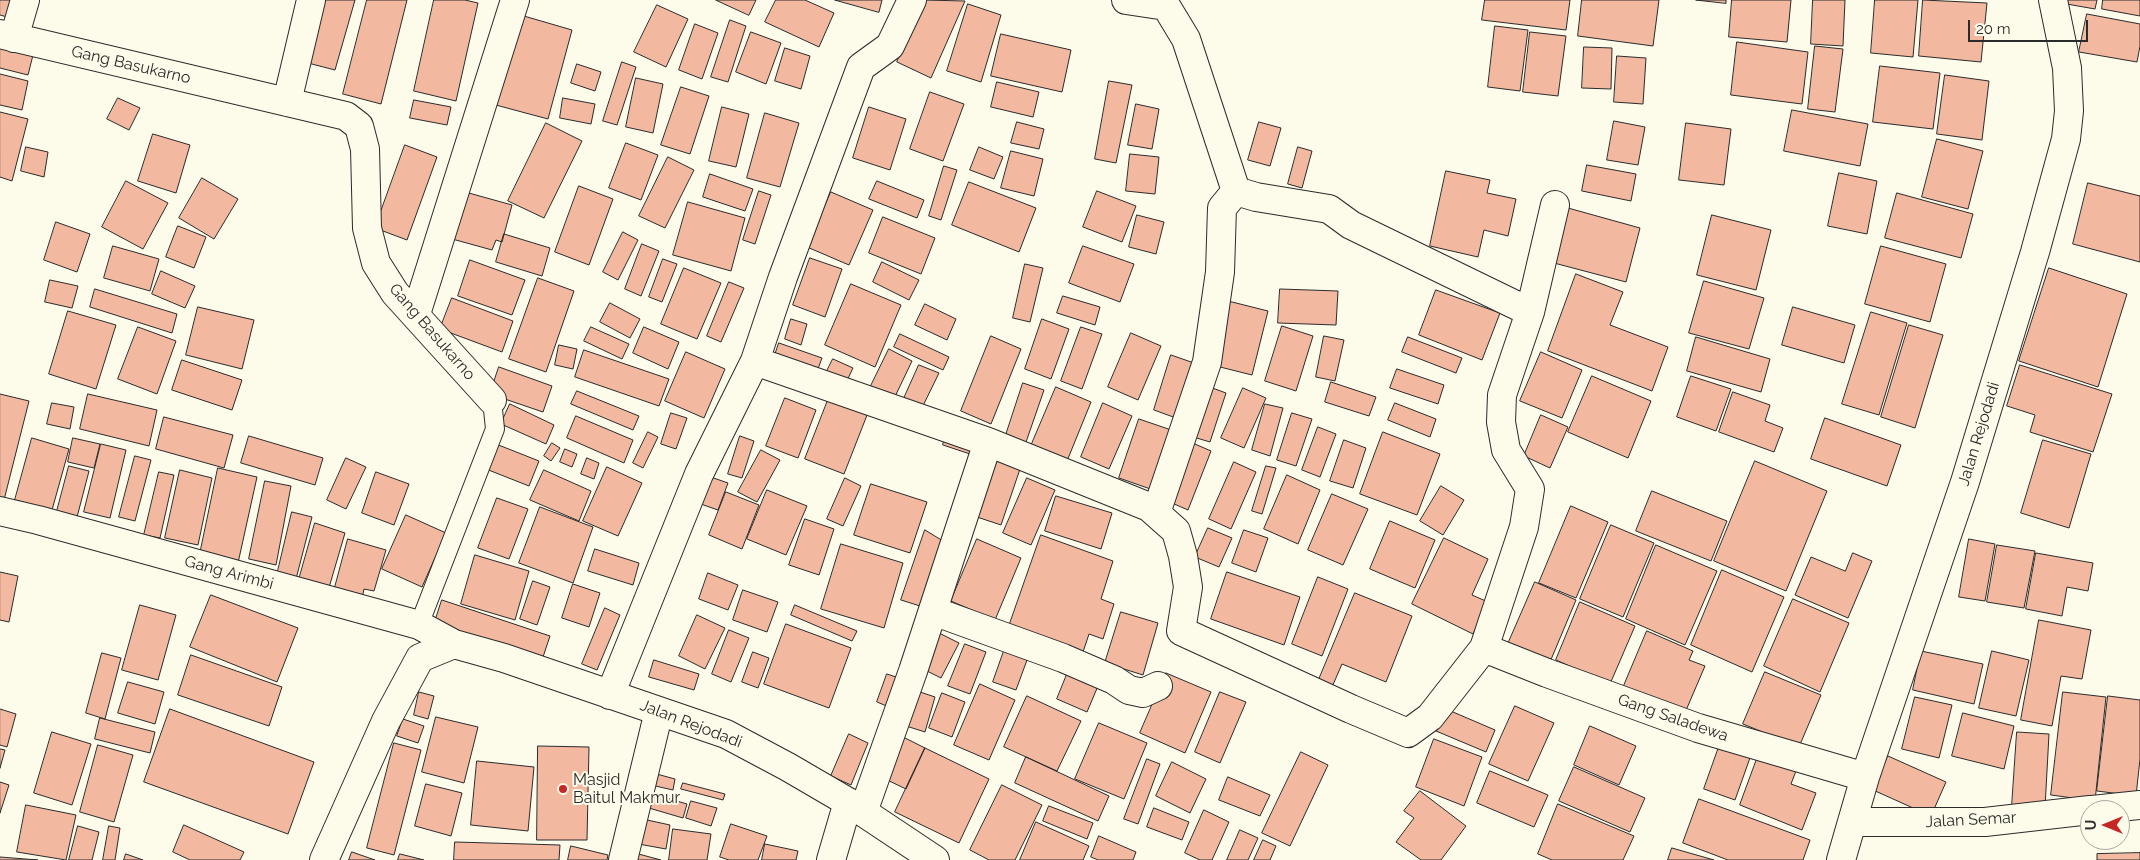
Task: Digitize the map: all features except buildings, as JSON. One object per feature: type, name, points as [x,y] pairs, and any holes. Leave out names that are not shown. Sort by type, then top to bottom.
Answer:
[{"type":"street","points":[[7,36],[26,0]]},
{"type":"street","points":[[287,102],[311,0]]},
{"type":"street","points":[[416,314],[515,0]]},
{"type":"street","points":[[610,695],[699,474],[755,361],[783,277],[861,67],[890,46],[912,0]]},
{"type":"street","points":[[1126,0],[1166,6],[1186,39],[1236,190]]},
{"type":"street","name":"Jalan Rejodadi","points":[[1841,860],[1865,777],[1965,482],[2035,252],[2066,139],[2069,111],[2067,68],[2053,0]]},
{"type":"street","name":"Gang Basukarno","points":[[7,36],[346,116],[359,126],[365,149],[367,228],[376,263],[395,293],[492,400]]},
{"type":"street","points":[[1236,190],[1256,196],[1329,209],[1351,225],[1530,312]]},
{"type":"street","points":[[1156,513],[1207,362],[1220,272],[1222,208],[1236,190]]},
{"type":"street","points":[[755,361],[988,442],[1149,507],[1176,531],[1183,556],[1188,586],[1181,631],[1408,733],[1430,717],[1484,648],[1524,527],[1530,489],[1506,450],[1501,422],[1502,394],[1530,312],[1555,205]]},
{"type":"street","points":[[830,860],[856,807],[933,611],[988,442]]},
{"type":"street","name":"Gang Arimbi","points":[[0,511],[419,625],[454,644]]},
{"type":"street","points":[[933,611],[1063,658],[1114,680],[1129,690],[1143,693],[1158,686]]},
{"type":"street","points":[[324,860],[386,721],[420,658],[454,644]]},
{"type":"street","name":"Jalan Rejodadi","points":[[454,644],[504,658],[726,734],[788,767],[856,807],[935,860]]},
{"type":"street","name":"Gang Saladewa","points":[[1484,648],[1698,728],[1865,777]]},
{"type":"street","points":[[623,860],[659,712]]},
{"type":"street","name":"Jalan Semar","points":[[1852,822],[1985,822],[2080,811]]},
{"type":"lane","name":"Gang Basukarno","points":[[419,625],[495,429],[492,400]]},
{"type":"place","name":"Masjid Baitul Makmur","points":[[563,789]]}]
